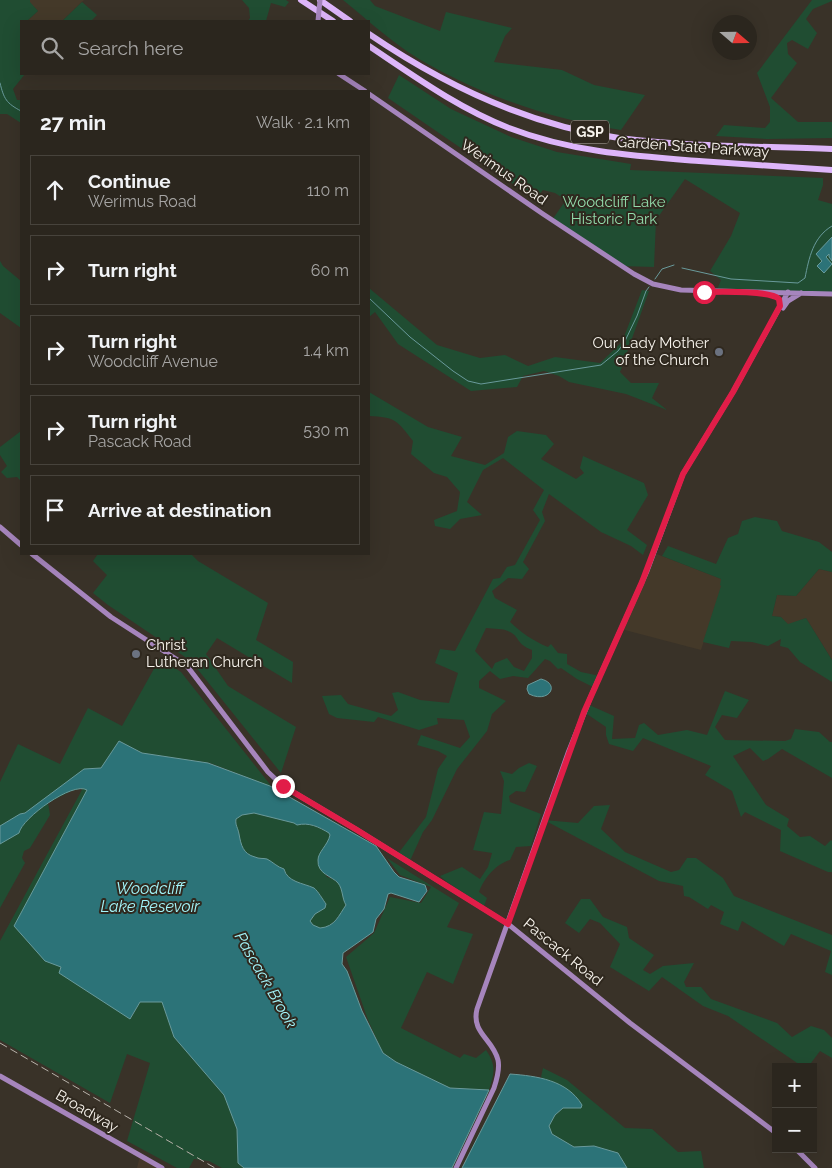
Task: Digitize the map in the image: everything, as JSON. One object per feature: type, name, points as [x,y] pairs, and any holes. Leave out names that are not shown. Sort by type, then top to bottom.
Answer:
[{"type":"highway","points":[[301,0],[331,20]]},
{"type":"highway","points":[[320,0],[349,20]]},
{"type":"highway","name":"Garden State Parkway","points":[[370,35],[415,64],[472,93],[514,110],[583,131],[655,142],[832,149]]},
{"type":"highway","name":"Garden State Parkway","points":[[370,47],[428,86],[476,113],[526,134],[562,144],[598,152],[643,157],[832,170]]},
{"type":"main road","points":[[318,20],[320,0]]},
{"type":"main road","points":[[341,75],[363,90]]},
{"type":"main road","name":"Werimus Road","points":[[370,95],[643,280],[681,290],[832,294]]},
{"type":"main road","points":[[456,1168],[494,1088],[497,1077],[497,1058],[478,1028],[475,1020],[477,1009],[582,718],[645,577],[683,474],[733,392],[788,292]]},
{"type":"main road","points":[[776,313],[788,301],[802,292]]},
{"type":"main road","points":[[758,293],[777,297],[780,306]]},
{"type":"main road","points":[[0,527],[20,544]]},
{"type":"main road","name":"Pascack Road","points":[[33,555],[111,617],[187,666],[268,772],[283,786],[508,924],[624,1018],[772,1130]]},
{"type":"main road","name":"Broadway","points":[[0,1076],[162,1168]]},
{"type":"main road","points":[[800,1153],[815,1168]]},
{"type":"shaded area","points":[[30,0],[84,0],[63,20],[28,20],[38,11],[29,2]]},
{"type":"shaded area","points":[[654,553],[724,580],[701,650],[621,629]]},
{"type":"shaded area","points":[[819,569],[832,572],[832,660],[806,618],[788,625],[781,617],[772,616],[777,595],[796,596]]},
{"type":"shaded area","points":[[140,1156],[162,1168],[137,1168]]},
{"type":"green space","points":[[0,0],[30,0],[38,11],[28,20],[20,20],[20,75],[24,75],[13,89],[17,100],[20,100],[20,122],[7,114],[0,114]]},
{"type":"green space","points":[[242,0],[286,0],[289,2],[285,7],[271,3],[266,20],[249,20],[249,8]]},
{"type":"green space","points":[[343,0],[370,0],[375,6],[440,31],[446,12],[512,28],[505,36],[494,62],[562,70],[594,85],[645,95],[621,130],[567,119],[511,102],[457,79],[408,52],[370,22],[370,20],[367,20]]},
{"type":"green space","points":[[812,0],[832,1],[813,9],[806,19],[817,33],[808,49],[792,40],[787,43],[788,54],[797,63],[771,98],[798,122],[832,122],[832,138],[767,139],[716,136],[724,125],[765,128],[770,122],[770,107],[757,73]]},
{"type":"green space","points":[[82,2],[97,15],[92,20],[63,20]]},
{"type":"green space","name":"Woodcliff Lake Historic Park","points":[[399,75],[451,109],[511,137],[557,152],[631,164],[630,170],[823,178],[823,185],[818,200],[832,204],[832,294],[716,292],[721,280],[710,271],[731,236],[740,213],[685,179],[656,220],[654,267],[621,266],[552,220],[566,200],[555,193],[543,190],[535,199],[388,98]]},
{"type":"green space","points":[[0,261],[3,266],[20,280],[20,327],[0,313]]},
{"type":"green space","points":[[370,289],[437,345],[480,358],[505,355],[528,366],[555,357],[600,363],[622,342],[642,290],[649,291],[620,372],[631,383],[659,383],[652,398],[667,410],[626,394],[569,382],[544,371],[523,376],[517,387],[471,391],[398,344],[375,312],[370,316]]},
{"type":"green space","points":[[370,393],[428,427],[462,437],[451,456],[485,465],[504,453],[508,437],[517,431],[546,435],[554,444],[541,459],[576,479],[584,473],[580,468],[583,456],[644,483],[648,495],[627,530],[647,545],[643,555],[631,546],[601,532],[549,494],[542,512],[545,521],[523,562],[529,569],[522,579],[508,578],[492,591],[495,598],[517,610],[510,622],[519,630],[543,645],[548,647],[551,644],[558,653],[567,654],[567,664],[581,672],[600,676],[595,688],[561,668],[558,669],[545,659],[528,678],[513,676],[500,679],[490,671],[479,681],[479,688],[506,701],[492,714],[487,731],[457,769],[432,820],[423,832],[409,863],[397,855],[426,817],[438,769],[447,756],[438,751],[417,745],[421,735],[460,748],[470,737],[464,720],[437,718],[438,724],[419,730],[378,717],[374,722],[337,718],[329,714],[322,696],[341,695],[348,704],[391,716],[398,710],[392,693],[398,692],[420,700],[449,703],[458,673],[435,663],[440,649],[455,651],[493,579],[500,578],[507,567],[515,565],[540,520],[533,510],[544,490],[503,458],[483,470],[467,502],[482,515],[460,519],[450,529],[435,526],[434,520],[457,511],[460,492],[447,477],[434,473],[411,454],[413,441],[399,424],[385,417],[370,416]],"holes":[[[486,628],[510,632],[523,645],[532,650],[532,658],[524,671],[514,667],[507,658],[495,663],[492,669],[475,651]]]},
{"type":"green space","points":[[20,432],[20,480],[17,477],[7,478],[1,472],[7,466],[0,455],[0,447]]},
{"type":"green space","points":[[755,517],[777,521],[782,531],[819,542],[832,552],[832,572],[819,569],[796,596],[777,595],[772,616],[781,617],[788,624],[806,618],[832,660],[832,682],[800,662],[788,648],[780,646],[781,639],[768,646],[752,642],[731,641],[729,648],[703,642],[721,586],[721,579],[662,556],[668,546],[716,564],[728,538],[738,534],[742,521]]},
{"type":"green space","points":[[97,555],[192,555],[198,561],[268,603],[256,640],[293,662],[292,683],[217,638],[206,654],[228,686],[296,727],[281,773],[191,661],[93,593],[107,575],[93,561]]},
{"type":"green space","points":[[160,658],[181,672],[272,787],[210,763],[142,753],[119,741],[91,784],[62,967],[59,972],[131,1018],[140,1002],[162,1002],[174,1037],[224,1095],[237,1129],[238,1163],[244,1168],[222,1168],[209,1161],[194,1159],[189,1168],[177,1168],[127,1141],[150,1063],[127,1054],[110,1103],[0,1040],[0,941],[83,788],[71,791],[48,803],[50,815],[30,848],[24,851],[22,858],[25,863],[0,908],[0,782],[18,744],[60,764],[88,708],[122,726]]},
{"type":"green space","points":[[725,691],[749,700],[737,718],[722,715],[715,727],[725,740],[785,741],[791,739],[795,729],[819,732],[832,742],[832,778],[782,749],[763,761],[750,748],[733,756],[766,805],[789,819],[787,826],[800,837],[810,836],[825,846],[832,841],[832,872],[780,851],[781,830],[745,812],[741,817],[732,791],[705,775],[711,766],[643,738],[633,751],[609,744],[606,727],[584,712],[587,704],[614,716],[612,739],[635,738],[639,725],[644,723],[658,735],[687,730],[707,735]]},
{"type":"green space","points":[[529,763],[537,766],[525,792],[516,791],[509,796],[510,802],[541,814],[531,846],[516,847],[510,860],[495,868],[487,877],[479,892],[487,898],[484,906],[440,876],[462,867],[480,879],[488,867],[492,853],[473,850],[484,812],[501,814],[504,781],[500,771],[512,774]]},
{"type":"green space","points":[[610,805],[601,829],[625,852],[671,872],[679,870],[687,858],[696,858],[723,878],[734,896],[832,935],[832,975],[825,972],[831,951],[791,934],[784,946],[742,921],[738,931],[720,924],[724,912],[711,905],[708,909],[689,897],[684,896],[683,886],[659,881],[544,820],[578,823],[594,806]]},
{"type":"green space","points":[[254,813],[297,825],[306,824],[329,833],[330,838],[319,866],[327,877],[340,885],[346,906],[331,924],[321,928],[315,926],[310,921],[315,914],[325,908],[326,904],[317,891],[289,878],[284,869],[262,858],[253,857],[246,853],[236,826],[236,819],[242,815]]},
{"type":"green space","points":[[387,858],[459,903],[447,927],[473,934],[453,984],[427,972],[401,1028],[460,1058],[464,1054],[476,1058],[486,1050],[493,1065],[489,1090],[450,1088],[396,1062],[383,1053],[368,1020],[346,957],[374,933],[390,897],[421,903],[431,887],[400,875]]},
{"type":"green space","points":[[581,899],[590,899],[603,917],[627,927],[629,938],[654,955],[643,970],[650,974],[663,966],[694,963],[684,982],[686,987],[701,987],[711,999],[777,1023],[792,1037],[811,1026],[824,1030],[832,1038],[832,1058],[820,1051],[811,1063],[797,1063],[728,1016],[703,1006],[662,977],[649,991],[610,967],[620,944],[600,923],[590,919],[579,933],[565,923]]},
{"type":"green space","points":[[543,1068],[567,1080],[625,1128],[652,1129],[678,1152],[701,1151],[704,1168],[627,1168],[618,1153],[594,1146],[574,1147],[552,1134],[549,1126],[555,1115],[563,1108],[580,1108],[541,1077]]},
{"type":"water","points":[[832,237],[832,261],[829,254],[826,257],[832,264],[824,273],[817,266],[822,261],[816,254]]},
{"type":"water","points":[[541,679],[547,681],[550,685],[550,692],[542,697],[529,694],[528,685]]},
{"type":"water","name":"Woodcliff Lake Resevoir","points":[[119,741],[142,753],[208,763],[270,786],[376,846],[399,877],[425,885],[427,891],[419,902],[391,893],[388,894],[384,909],[376,919],[373,932],[343,953],[342,964],[347,971],[362,1011],[383,1053],[396,1062],[450,1088],[489,1090],[452,1168],[244,1168],[238,1163],[237,1129],[224,1095],[174,1037],[162,1002],[140,1002],[130,1019],[59,973],[61,967],[45,961],[14,926],[87,790],[71,791],[49,802],[22,826],[19,833],[0,844],[0,826],[25,813],[84,769],[101,768]],"holes":[[[254,813],[297,825],[306,824],[314,826],[330,835],[318,857],[318,865],[322,872],[338,883],[346,905],[336,920],[325,927],[320,928],[313,925],[310,921],[315,914],[325,908],[326,904],[317,891],[288,877],[284,869],[267,859],[256,858],[248,854],[242,845],[236,819],[242,815]]]},
{"type":"water","points":[[510,1074],[541,1078],[568,1090],[582,1105],[581,1108],[563,1108],[555,1115],[549,1126],[552,1134],[574,1147],[594,1146],[618,1153],[627,1168],[462,1168]]},
{"type":"waterway","points":[[0,83],[6,100],[20,110]]},
{"type":"waterway","points":[[682,268],[731,279],[798,283],[805,278],[810,256],[816,242],[832,226]]},
{"type":"waterway","points":[[655,279],[662,269],[674,265]]},
{"type":"waterway","points":[[370,299],[410,337],[453,371],[468,381],[481,384],[601,365],[618,351],[624,343],[649,287]]},
{"type":"railway","points":[[0,1043],[215,1168]]},
{"type":"place","name":"Our Lady Mother of the Church","points":[[719,352]]},
{"type":"place","name":"Christ Lutheran Church","points":[[136,654]]},
{"type":"route","points":[[283,786],[508,924],[568,753],[584,712],[635,599],[683,474],[733,392],[780,306],[777,297],[764,294],[704,292]]},
{"type":"water label","name":"Pascack Brook","points":[[266,980]]}]
